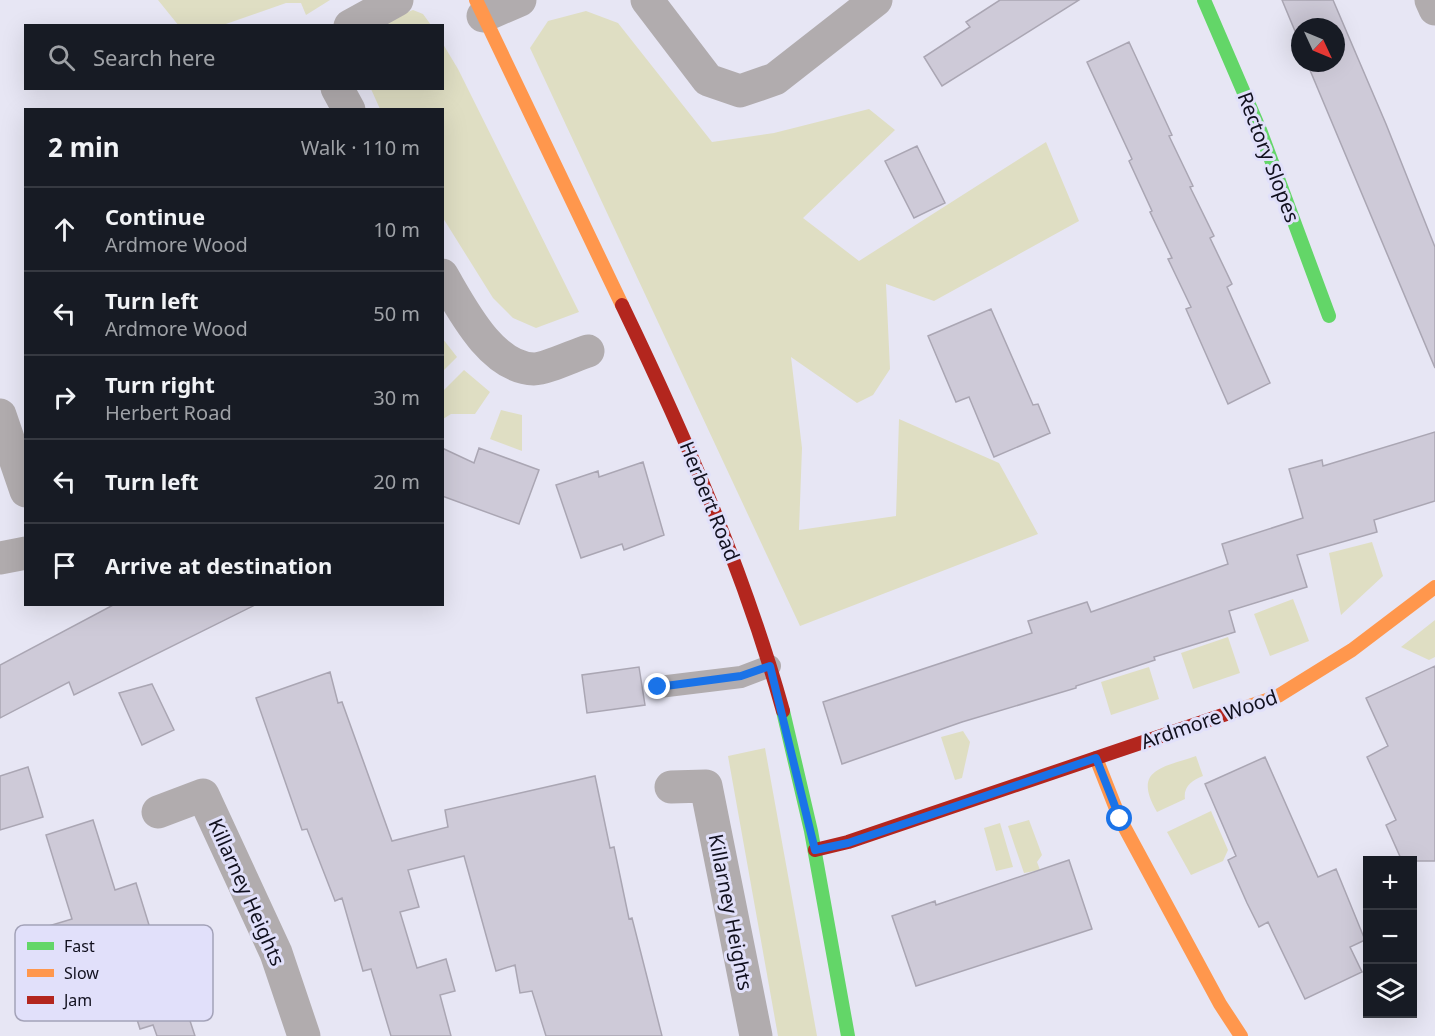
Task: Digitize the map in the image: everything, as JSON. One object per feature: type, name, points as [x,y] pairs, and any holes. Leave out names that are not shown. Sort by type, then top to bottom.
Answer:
[{"type":"street","points":[[354,24],[397,0]]},
{"type":"street","points":[[479,8],[520,0]]},
{"type":"street","points":[[647,0],[708,80],[740,91],[775,79],[876,0]]},
{"type":"street","name":"Rectory Slopes","points":[[1204,0],[1260,130],[1329,316]]},
{"type":"street","points":[[1431,0],[1435,9]]},
{"type":"street","name":"Herbert Road","points":[[479,8],[653,368],[695,461],[731,552],[770,666],[815,850],[848,1036]]},
{"type":"street","points":[[338,90],[348,108]]},
{"type":"street","points":[[444,278],[470,324],[505,359],[534,369],[588,351]]},
{"type":"street","points":[[0,415],[24,485]]},
{"type":"street","points":[[0,558],[24,553]]},
{"type":"street","name":"Ardmore Wood","points":[[815,850],[848,843],[1278,696],[1352,650],[1425,592],[1435,587]]},
{"type":"street","points":[[1096,758],[1120,819],[1220,1004],[1241,1036]]},
{"type":"street","name":"Killarney Heights","points":[[671,787],[706,786],[756,1036]]},
{"type":"street","name":"Killarney Heights","points":[[158,812],[203,795],[276,952],[304,1036]]},
{"type":"lane","points":[[658,687],[741,676],[770,666]]},
{"type":"green space","points":[[158,0],[330,0],[306,15],[301,3],[286,3],[226,24],[177,24]]},
{"type":"green space","points":[[413,10],[423,14],[430,24],[384,24],[388,19]]},
{"type":"green space","points":[[586,11],[618,23],[712,142],[774,133],[869,109],[895,130],[803,218],[859,261],[1046,142],[1079,221],[934,301],[886,284],[890,369],[873,395],[857,403],[791,357],[802,448],[799,530],[896,516],[899,419],[999,463],[1038,534],[800,626],[530,48],[548,21]]},
{"type":"green space","points":[[444,46],[458,69],[579,312],[536,328],[513,318],[493,298],[444,220],[444,108],[380,108],[371,90],[444,90]]},
{"type":"green space","points":[[444,340],[457,357],[444,370]]},
{"type":"green space","points":[[464,370],[490,392],[475,414],[451,414],[444,418],[444,390]]},
{"type":"green space","points":[[501,410],[522,415],[522,451],[490,439]]},
{"type":"green space","points":[[1372,542],[1383,576],[1341,615],[1329,553]]},
{"type":"green space","points":[[1293,599],[1309,641],[1270,656],[1254,614]]},
{"type":"green space","points":[[1435,620],[1435,657],[1429,660],[1401,647]]},
{"type":"green space","points":[[1228,637],[1240,673],[1193,689],[1181,653]]},
{"type":"green space","points":[[1149,667],[1159,699],[1111,715],[1101,682]]},
{"type":"green space","points":[[963,731],[970,742],[962,778],[955,780],[941,737]]},
{"type":"green space","points":[[765,748],[817,1036],[778,1036],[728,756]]},
{"type":"green space","points":[[1196,756],[1203,776],[1189,784],[1185,791],[1185,799],[1157,812],[1150,798],[1149,779],[1154,772],[1162,768]]},
{"type":"green space","points":[[1211,811],[1228,850],[1223,861],[1191,875],[1167,832]]},
{"type":"green space","points":[[1029,820],[1042,855],[1037,862],[1040,870],[1024,873],[1008,826]]},
{"type":"green space","points":[[1000,823],[1013,867],[996,871],[984,828]]},
{"type":"building","points":[[1000,0],[1079,0],[942,86],[924,57],[970,27],[966,22]]},
{"type":"building","points":[[1282,0],[1333,0],[1341,18],[1291,18],[1291,22]]},
{"type":"building","points":[[1345,28],[1435,247],[1435,368],[1311,72],[1345,72]]},
{"type":"building","points":[[1129,42],[1172,135],[1169,136],[1193,186],[1190,187],[1214,236],[1210,238],[1232,284],[1227,287],[1270,383],[1228,404],[1186,309],[1191,307],[1168,259],[1172,258],[1129,161],[1132,159],[1087,62]]},
{"type":"building","points":[[917,146],[945,203],[914,218],[885,161]]},
{"type":"building","points":[[991,309],[1033,405],[1038,404],[1050,433],[994,457],[969,397],[956,402],[928,336]]},
{"type":"building","points":[[1435,432],[1435,501],[1374,520],[1377,532],[1297,555],[1307,587],[1229,611],[1235,632],[1154,657],[1155,660],[1076,686],[1076,688],[962,722],[842,764],[823,702],[1032,633],[1028,621],[1087,602],[1091,612],[1228,564],[1222,544],[1303,518],[1289,469],[1322,460],[1323,466]]},
{"type":"building","points":[[479,448],[539,470],[519,524],[444,497],[444,449],[474,463]]},
{"type":"building","points":[[643,462],[664,535],[624,550],[622,544],[581,558],[556,485],[598,471],[599,477]]},
{"type":"building","points":[[111,606],[253,606],[74,695],[69,682],[0,718],[0,665]]},
{"type":"building","points":[[1435,666],[1435,861],[1417,861],[1417,856],[1400,856],[1386,825],[1396,820],[1367,757],[1388,746],[1366,698]]},
{"type":"building","points":[[639,667],[645,705],[587,713],[582,675]]},
{"type":"building","points":[[330,672],[338,703],[342,702],[392,841],[448,827],[445,810],[595,776],[610,848],[614,847],[629,919],[632,918],[662,1036],[546,1036],[532,991],[520,993],[515,965],[496,971],[464,856],[408,870],[419,907],[400,912],[417,968],[446,959],[455,991],[440,995],[451,1036],[391,1036],[371,969],[363,971],[342,898],[335,901],[307,829],[302,830],[256,698]]},
{"type":"building","points":[[152,684],[174,730],[142,745],[119,693]]},
{"type":"building","points":[[1265,757],[1318,877],[1336,869],[1363,935],[1363,941],[1350,947],[1362,972],[1305,999],[1268,922],[1259,927],[1247,903],[1228,860],[1236,856],[1205,784]]},
{"type":"building","points":[[28,767],[43,817],[0,830],[0,776]]},
{"type":"building","points":[[93,820],[115,890],[136,883],[149,925],[52,925],[72,919],[46,835]]},
{"type":"building","points":[[1069,860],[1092,929],[916,986],[892,916],[935,901],[936,905]]},
{"type":"building","points":[[137,1021],[190,1021],[195,1036],[157,1036],[153,1025],[140,1029]]},
{"type":"traffic: fast","points":[[1204,0],[1260,130],[1329,316]]},
{"type":"traffic: fast","points":[[783,711],[811,831],[848,1036]]},
{"type":"traffic: slow","points":[[476,0],[622,305]]},
{"type":"traffic: slow","points":[[1232,712],[1278,696],[1352,650],[1435,587]]},
{"type":"traffic: slow","points":[[1096,758],[1120,819],[1220,1004],[1241,1036]]},
{"type":"traffic: jam","points":[[622,305],[712,505],[750,607],[783,711]]},
{"type":"traffic: jam","points":[[815,850],[848,842],[1232,712]]},
{"type":"route","points":[[658,687],[741,676],[770,666],[815,850],[848,843],[1096,758],[1120,819]]}]
